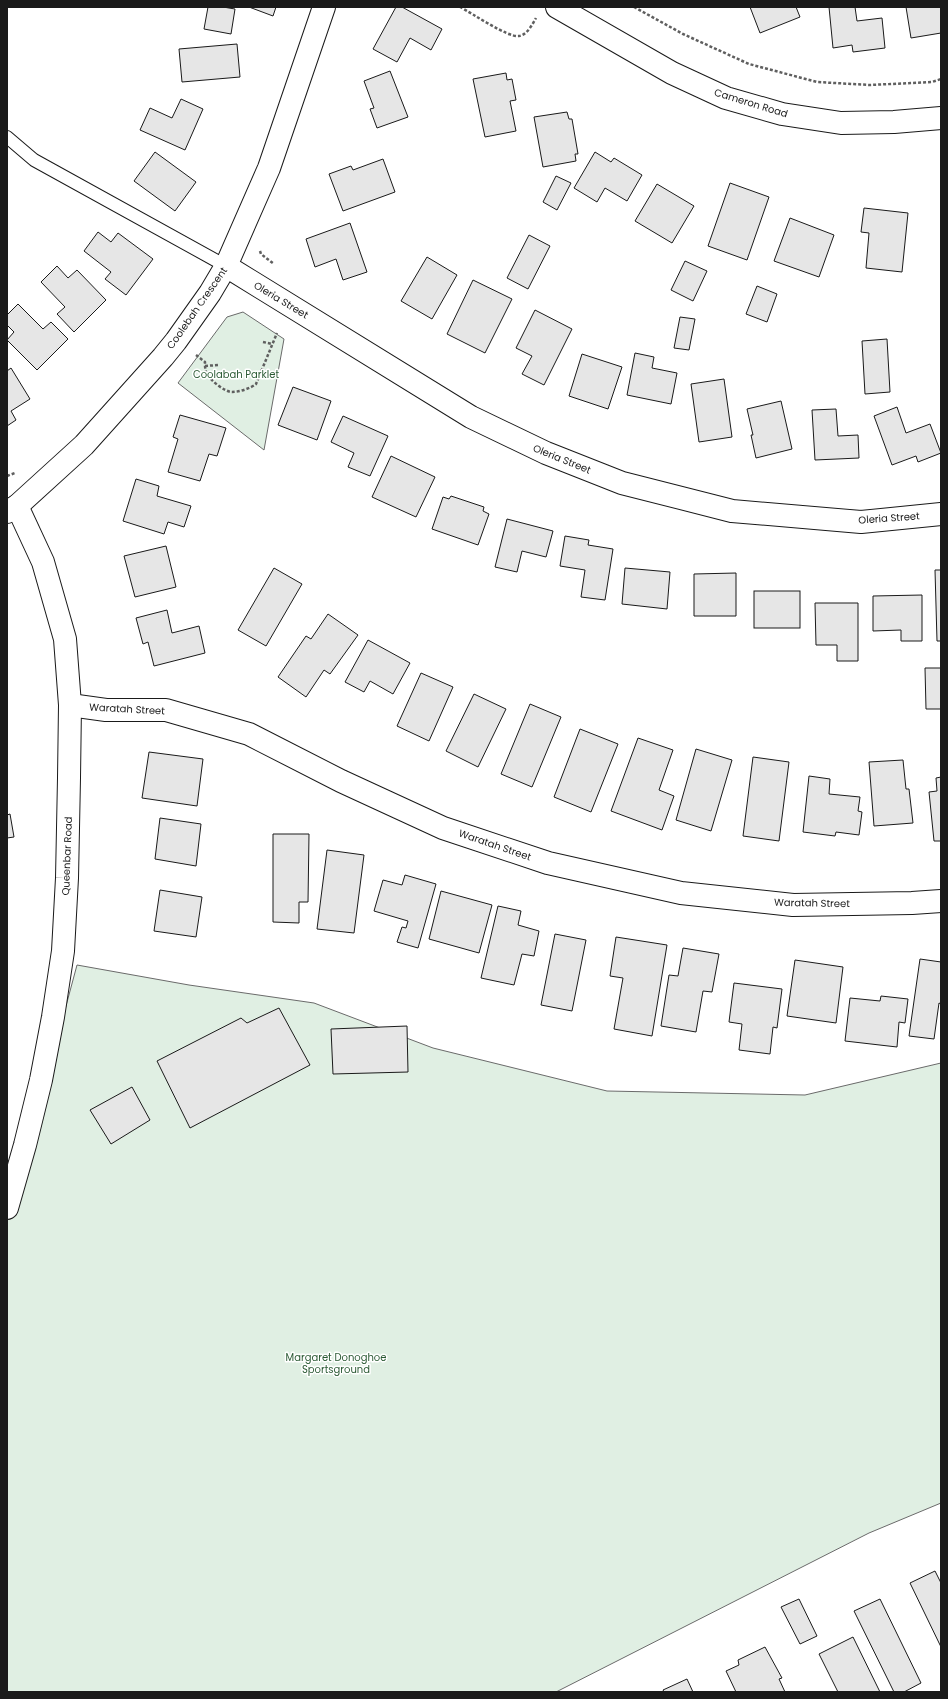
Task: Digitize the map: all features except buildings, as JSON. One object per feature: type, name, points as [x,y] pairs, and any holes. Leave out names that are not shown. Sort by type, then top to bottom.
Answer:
[{"type":"street","name":"Coolebah Crescent","points":[[12,509],[84,445],[176,341],[226,266],[248,219],[269,168],[324,7]]},
{"type":"street","name":"Cameron Road","points":[[548,10],[672,73],[726,98],[782,114],[841,123],[894,122],[941,118]]},
{"type":"street","name":"Oleria Street","points":[[226,266],[471,417],[546,453],[622,483],[732,511],[860,522],[941,514]]},
{"type":"street","name":"Queenbar Road","points":[[7,1208],[25,1145],[41,1080],[54,1016],[63,951],[67,878],[70,706],[65,639],[43,562],[12,509]]},
{"type":"street","name":"Waratah Street","points":[[70,706],[106,710],[166,710],[249,734],[341,781],[443,828],[548,863],[674,892],[793,905],[912,903],[941,901]]},
{"type":"lane","points":[[7,136],[34,160],[226,266]]},
{"type":"path","points":[[460,7],[508,35],[518,36],[524,34],[533,23],[548,10]]},
{"type":"path","points":[[634,7],[682,34],[750,64],[818,82],[870,85],[932,82],[941,79]]},
{"type":"path","points":[[260,245],[261,254],[277,266]]},
{"type":"path","points":[[176,341],[204,360],[207,375],[224,389],[232,392],[242,390],[256,384],[277,333]]},
{"type":"path","points":[[264,342],[272,344]]},
{"type":"path","points":[[205,366],[218,365]]},
{"type":"green space","name":"Coolabah Parklet","points":[[243,312],[284,339],[264,450],[178,383],[227,317]]},
{"type":"green space","name":"Margaret Donoghoe Sportsground","points":[[77,965],[189,985],[314,1003],[433,1048],[607,1091],[805,1095],[941,1063],[941,1503],[869,1533],[556,1692],[7,1692],[7,1211],[23,1166]]}]
